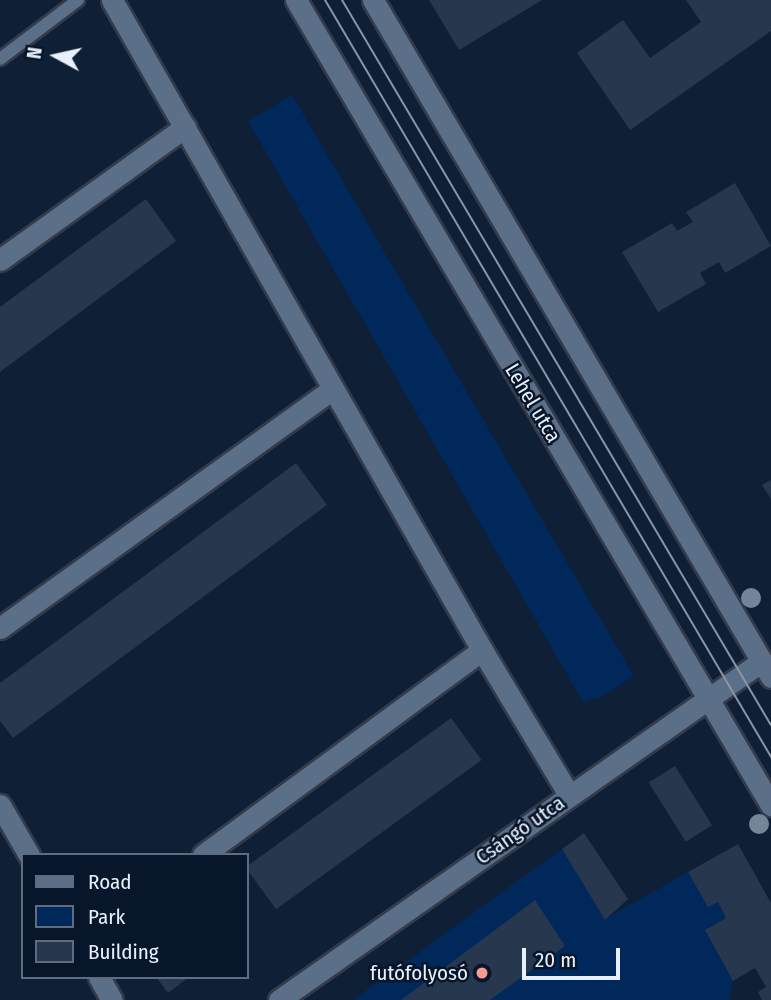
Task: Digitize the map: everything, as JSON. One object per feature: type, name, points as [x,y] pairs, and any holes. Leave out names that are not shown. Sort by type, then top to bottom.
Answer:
[{"type":"street","points":[[113,0],[332,389],[569,795]]},
{"type":"street","name":"Lehel utca","points":[[296,0],[771,805]]},
{"type":"street","points":[[373,0],[766,669]]},
{"type":"street","points":[[0,260],[185,127]]},
{"type":"street","points":[[0,628],[332,389]]},
{"type":"street","points":[[206,853],[482,650]]},
{"type":"street","name":"Csángó utca","points":[[279,1000],[707,698],[766,669]]},
{"type":"street","points":[[0,805],[28,853]]},
{"type":"street","points":[[100,979],[111,1000]]},
{"type":"lane","points":[[0,59],[78,0]]},
{"type":"green space","points":[[292,95],[634,676],[601,697],[583,702],[248,121]]},
{"type":"green space","points":[[562,849],[605,919],[688,872],[718,902],[726,918],[705,930],[733,981],[729,1000],[353,1000]]},
{"type":"building","points":[[429,0],[542,0],[459,50]]},
{"type":"building","points":[[686,0],[771,0],[771,31],[630,130],[577,53],[623,20],[650,58],[701,22]]},
{"type":"building","points":[[735,183],[771,246],[725,273],[719,262],[700,273],[706,284],[658,312],[622,252],[672,223],[677,231],[693,222],[686,212]]},
{"type":"building","points":[[146,199],[176,241],[0,372],[0,307]]},
{"type":"building","points":[[296,463],[327,505],[13,738],[0,721],[0,683]]},
{"type":"building","points":[[771,480],[771,499],[762,485]]},
{"type":"building","points":[[451,718],[482,760],[276,909],[248,871],[248,865]]},
{"type":"building","points":[[675,766],[712,825],[686,842],[649,782]]},
{"type":"building","points":[[584,833],[628,899],[605,920],[562,849]]},
{"type":"building","points":[[738,844],[771,903],[771,1000],[762,1000],[758,992],[766,987],[755,968],[733,981],[705,930],[726,918],[718,902],[708,907],[688,872]]},
{"type":"building","name":"futófolyosó","points":[[535,900],[565,946],[490,1000],[401,1000]]},
{"type":"building","points":[[158,979],[186,979],[168,993]]},
{"type":"tram line","points":[[325,0],[771,757]]},
{"type":"tram line","points":[[342,0],[771,725]]},
{"type":"place","name":"futófolyosó","points":[[482,973]]}]
